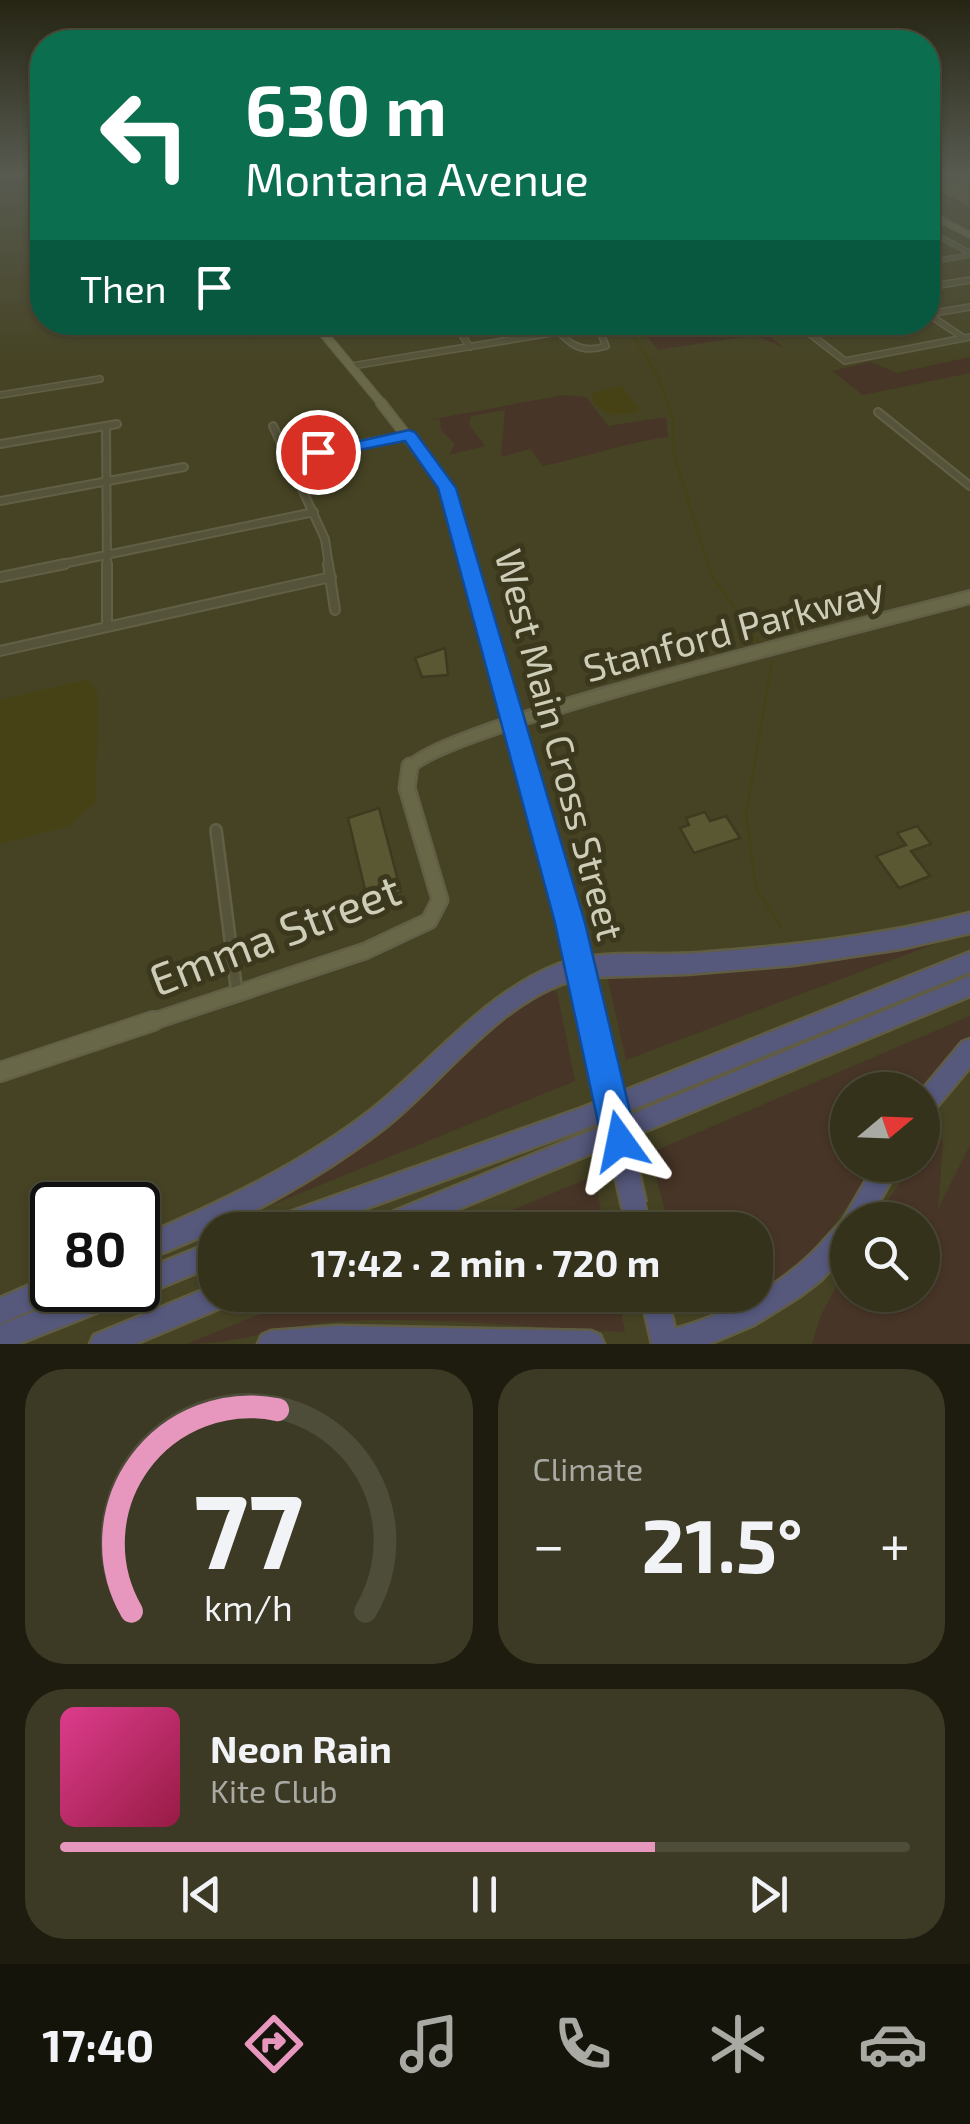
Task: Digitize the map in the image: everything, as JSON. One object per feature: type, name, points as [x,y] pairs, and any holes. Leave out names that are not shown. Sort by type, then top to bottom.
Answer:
[{"type":"highway","points":[[160,1240],[325,1156],[380,1117],[514,1002],[546,980],[582,967],[627,968],[814,955],[970,924]]},
{"type":"highway","points":[[323,1212],[584,1118],[970,962]]},
{"type":"highway","name":"West Main Cross Street","points":[[582,967],[636,1212]]},
{"type":"highway","points":[[423,1212],[970,986]]},
{"type":"highway","points":[[940,1086],[970,1050]]},
{"type":"highway","points":[[658,1312],[666,1344],[720,1328],[798,1284],[830,1255]]},
{"type":"highway","points":[[160,1275],[198,1260]]},
{"type":"highway","points":[[0,1311],[30,1298]]},
{"type":"highway","points":[[103,1344],[198,1305]]},
{"type":"highway","points":[[0,1338],[66,1312]]},
{"type":"highway","points":[[271,1344],[337,1338],[591,1344]]},
{"type":"street","points":[[942,238],[970,254]]},
{"type":"street","points":[[940,260],[970,254]]},
{"type":"street","points":[[940,285],[970,280]]},
{"type":"street","points":[[940,312],[970,307]]},
{"type":"street","points":[[940,321],[967,338]]},
{"type":"street","name":"West Main Cross Street","points":[[325,335],[409,435],[450,497],[582,967]]},
{"type":"street","points":[[462,335],[470,347]]},
{"type":"street","points":[[352,366],[540,335]]},
{"type":"street","points":[[561,335],[576,352],[606,346],[601,335]]},
{"type":"street","points":[[811,335],[844,361],[967,338]]},
{"type":"street","points":[[0,395],[100,379]]},
{"type":"street","points":[[878,412],[970,486]]},
{"type":"street","points":[[0,444],[117,424]]},
{"type":"street","points":[[106,426],[108,626]]},
{"type":"street","points":[[273,426],[325,539],[335,610]]},
{"type":"street","points":[[288,458],[409,435]]},
{"type":"street","points":[[0,501],[184,467]]},
{"type":"street","points":[[0,578],[314,512]]},
{"type":"street","points":[[0,651],[330,577]]},
{"type":"street","name":"Stanford Parkway","points":[[514,720],[970,597]]},
{"type":"street","name":"Emma Street","points":[[0,1072],[365,951],[429,922],[440,900],[408,788],[410,764],[427,753],[514,720]]},
{"type":"street","points":[[216,830],[237,994]]},
{"type":"shaded area","points":[[646,335],[755,335],[658,350]]},
{"type":"shaded area","points":[[755,335],[768,335],[784,348]]},
{"type":"shaded area","points":[[970,357],[970,373],[863,395],[832,371],[871,362],[897,373]]},
{"type":"shaded area","points":[[621,385],[639,409],[636,413],[610,415],[592,402],[593,393]]},
{"type":"shaded area","points":[[563,395],[586,397],[608,426],[666,417],[668,437],[543,466],[530,449],[501,457],[505,410],[471,416],[469,425],[485,446],[449,455],[455,444],[441,430],[440,419],[429,420]]},
{"type":"shaded area","points":[[88,679],[98,694],[96,802],[68,826],[0,844],[0,700]]},
{"type":"shaded area","points":[[950,933],[953,937],[626,1060],[607,976],[779,962]]},
{"type":"shaded area","points":[[549,989],[557,992],[575,1081],[255,1212],[244,1212],[406,1104],[508,1014]]},
{"type":"shaded area","points":[[970,1016],[970,1040],[939,1072],[839,1072]]},
{"type":"shaded area","points":[[830,1076],[830,1182],[863,1182],[850,1202],[830,1202],[830,1229],[809,1254],[773,1283],[773,1212],[665,1212],[650,1153]]},
{"type":"shaded area","points":[[940,1139],[943,1142],[939,1202],[887,1202],[901,1182],[940,1182]]},
{"type":"shaded area","points":[[970,1145],[970,1344],[812,1344],[830,1298],[830,1312],[940,1312],[940,1205]]},
{"type":"shaded area","points":[[594,1176],[601,1212],[507,1212]]},
{"type":"shaded area","points":[[265,1312],[621,1312],[625,1332],[368,1320],[313,1324],[187,1344]]},
{"type":"building","points":[[445,648],[448,675],[422,677],[415,658]]},
{"type":"building","points":[[379,808],[401,892],[368,902],[348,818]]},
{"type":"building","points":[[705,812],[710,821],[726,816],[740,838],[694,853],[680,828],[689,825],[686,818]]},
{"type":"building","points":[[917,826],[931,844],[911,851],[930,876],[899,888],[876,856],[906,845],[897,833]]},
{"type":"waterway","points":[[633,335],[658,377],[673,419],[674,456],[712,576],[759,643]]},
{"type":"waterway","points":[[772,661],[746,814],[756,888],[781,927]]},
{"type":"route","points":[[318,452],[409,435],[447,488],[582,967],[620,1141]]}]
